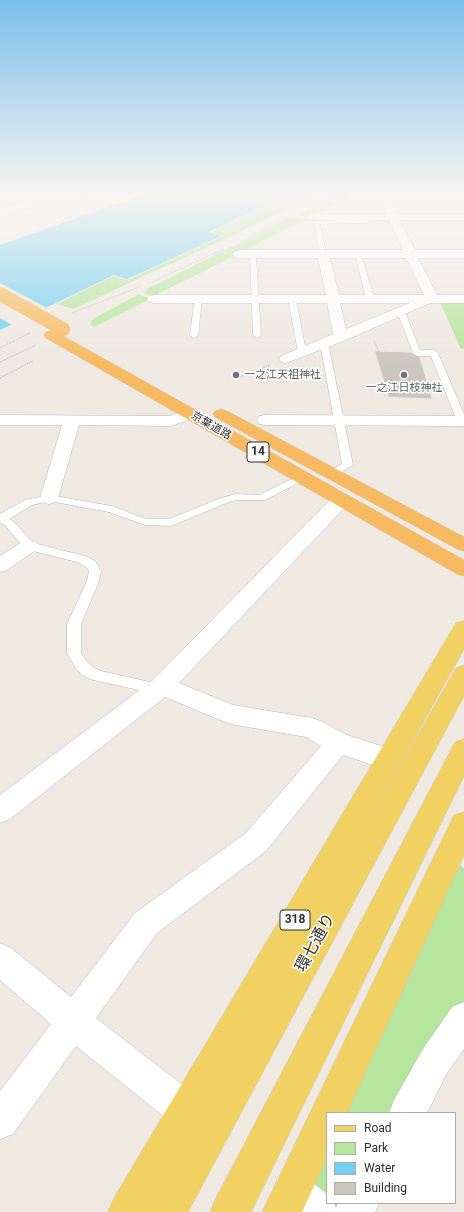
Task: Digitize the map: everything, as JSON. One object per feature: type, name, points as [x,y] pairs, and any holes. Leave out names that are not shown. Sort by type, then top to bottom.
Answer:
[{"type":"highway","name":"京葉道路","points":[[0,294],[52,333],[190,414],[464,569]]},
{"type":"highway","name":"京葉道路","points":[[0,306],[333,474],[464,545]]},
{"type":"main road","name":"318","points":[[128,1212],[185,1110],[464,629]]},
{"type":"main road","name":"環七通り","points":[[167,1212],[464,674]]},
{"type":"main road","points":[[230,1212],[464,749]]},
{"type":"main road","points":[[328,1112],[460,844]]},
{"type":"main road","points":[[297,1205],[326,1119]]},
{"type":"street","points":[[238,254],[295,252]]},
{"type":"street","points":[[322,252],[341,336]]},
{"type":"street","points":[[336,252],[358,254],[464,254]]},
{"type":"street","points":[[410,254],[432,299]]},
{"type":"street","points":[[154,299],[464,299]]},
{"type":"street","points":[[286,359],[432,299]]},
{"type":"street","points":[[0,420],[171,421],[190,414]]},
{"type":"street","points":[[49,498],[72,420]]},
{"type":"street","points":[[265,420],[463,421]]},
{"type":"street","points":[[0,811],[160,688],[341,500]]},
{"type":"street","points":[[0,565],[29,546]]},
{"type":"street","points":[[160,688],[230,714],[312,728],[338,743],[388,759]]},
{"type":"street","points":[[0,1121],[146,923],[256,842],[338,743]]},
{"type":"street","points":[[0,959],[74,1022],[185,1110]]},
{"type":"street","points":[[409,1112],[436,1061],[464,1019]]},
{"type":"lane","points":[[253,254],[257,335]]},
{"type":"lane","points":[[358,254],[370,298]]},
{"type":"lane","points":[[194,336],[198,299]]},
{"type":"lane","points":[[292,299],[302,352]]},
{"type":"lane","points":[[401,312],[417,353],[434,353],[463,421]]},
{"type":"lane","points":[[324,343],[348,465],[333,474]]},
{"type":"lane","points":[[160,688],[98,676],[89,672],[80,665],[74,653],[74,624],[93,581],[95,571],[91,564],[81,559],[29,546],[9,523],[2,519],[29,502],[49,498],[112,509],[145,522],[172,523],[225,500],[236,497],[261,498],[302,477]]},
{"type":"path","points":[[150,282],[170,275],[217,252]]},
{"type":"path","points":[[71,313],[144,285]]},
{"type":"path","points":[[0,348],[52,333]]},
{"type":"path","points":[[0,362],[34,346],[52,333]]},
{"type":"path","points":[[238,378],[286,359]]},
{"type":"path","points":[[0,378],[33,361]]},
{"type":"green space","points":[[190,252],[197,252],[73,309],[57,304],[114,276],[127,280]]},
{"type":"green space","points":[[222,252],[243,252],[154,296],[144,293],[149,288]]},
{"type":"green space","points":[[139,294],[150,299],[94,327],[90,324],[93,319]]},
{"type":"green space","points":[[440,302],[464,303],[464,349],[461,349]]},
{"type":"green space","points":[[460,864],[464,869],[464,1003],[399,1112],[345,1112]]},
{"type":"green space","points":[[326,1155],[326,1204],[348,1204],[333,1212],[309,1191]]},
{"type":"water","points":[[0,252],[188,252],[127,279],[114,275],[0,330]]},
{"type":"pier","points":[[0,283],[49,309],[14,326],[0,318]]},
{"type":"building","name":"一之江日枝神社","points":[[376,352],[411,353],[419,358],[431,398],[389,396]]},
{"type":"place","name":"一之江天祖神社","points":[[236,375]]},
{"type":"place","name":"一之江日枝神社","points":[[404,375]]}]
